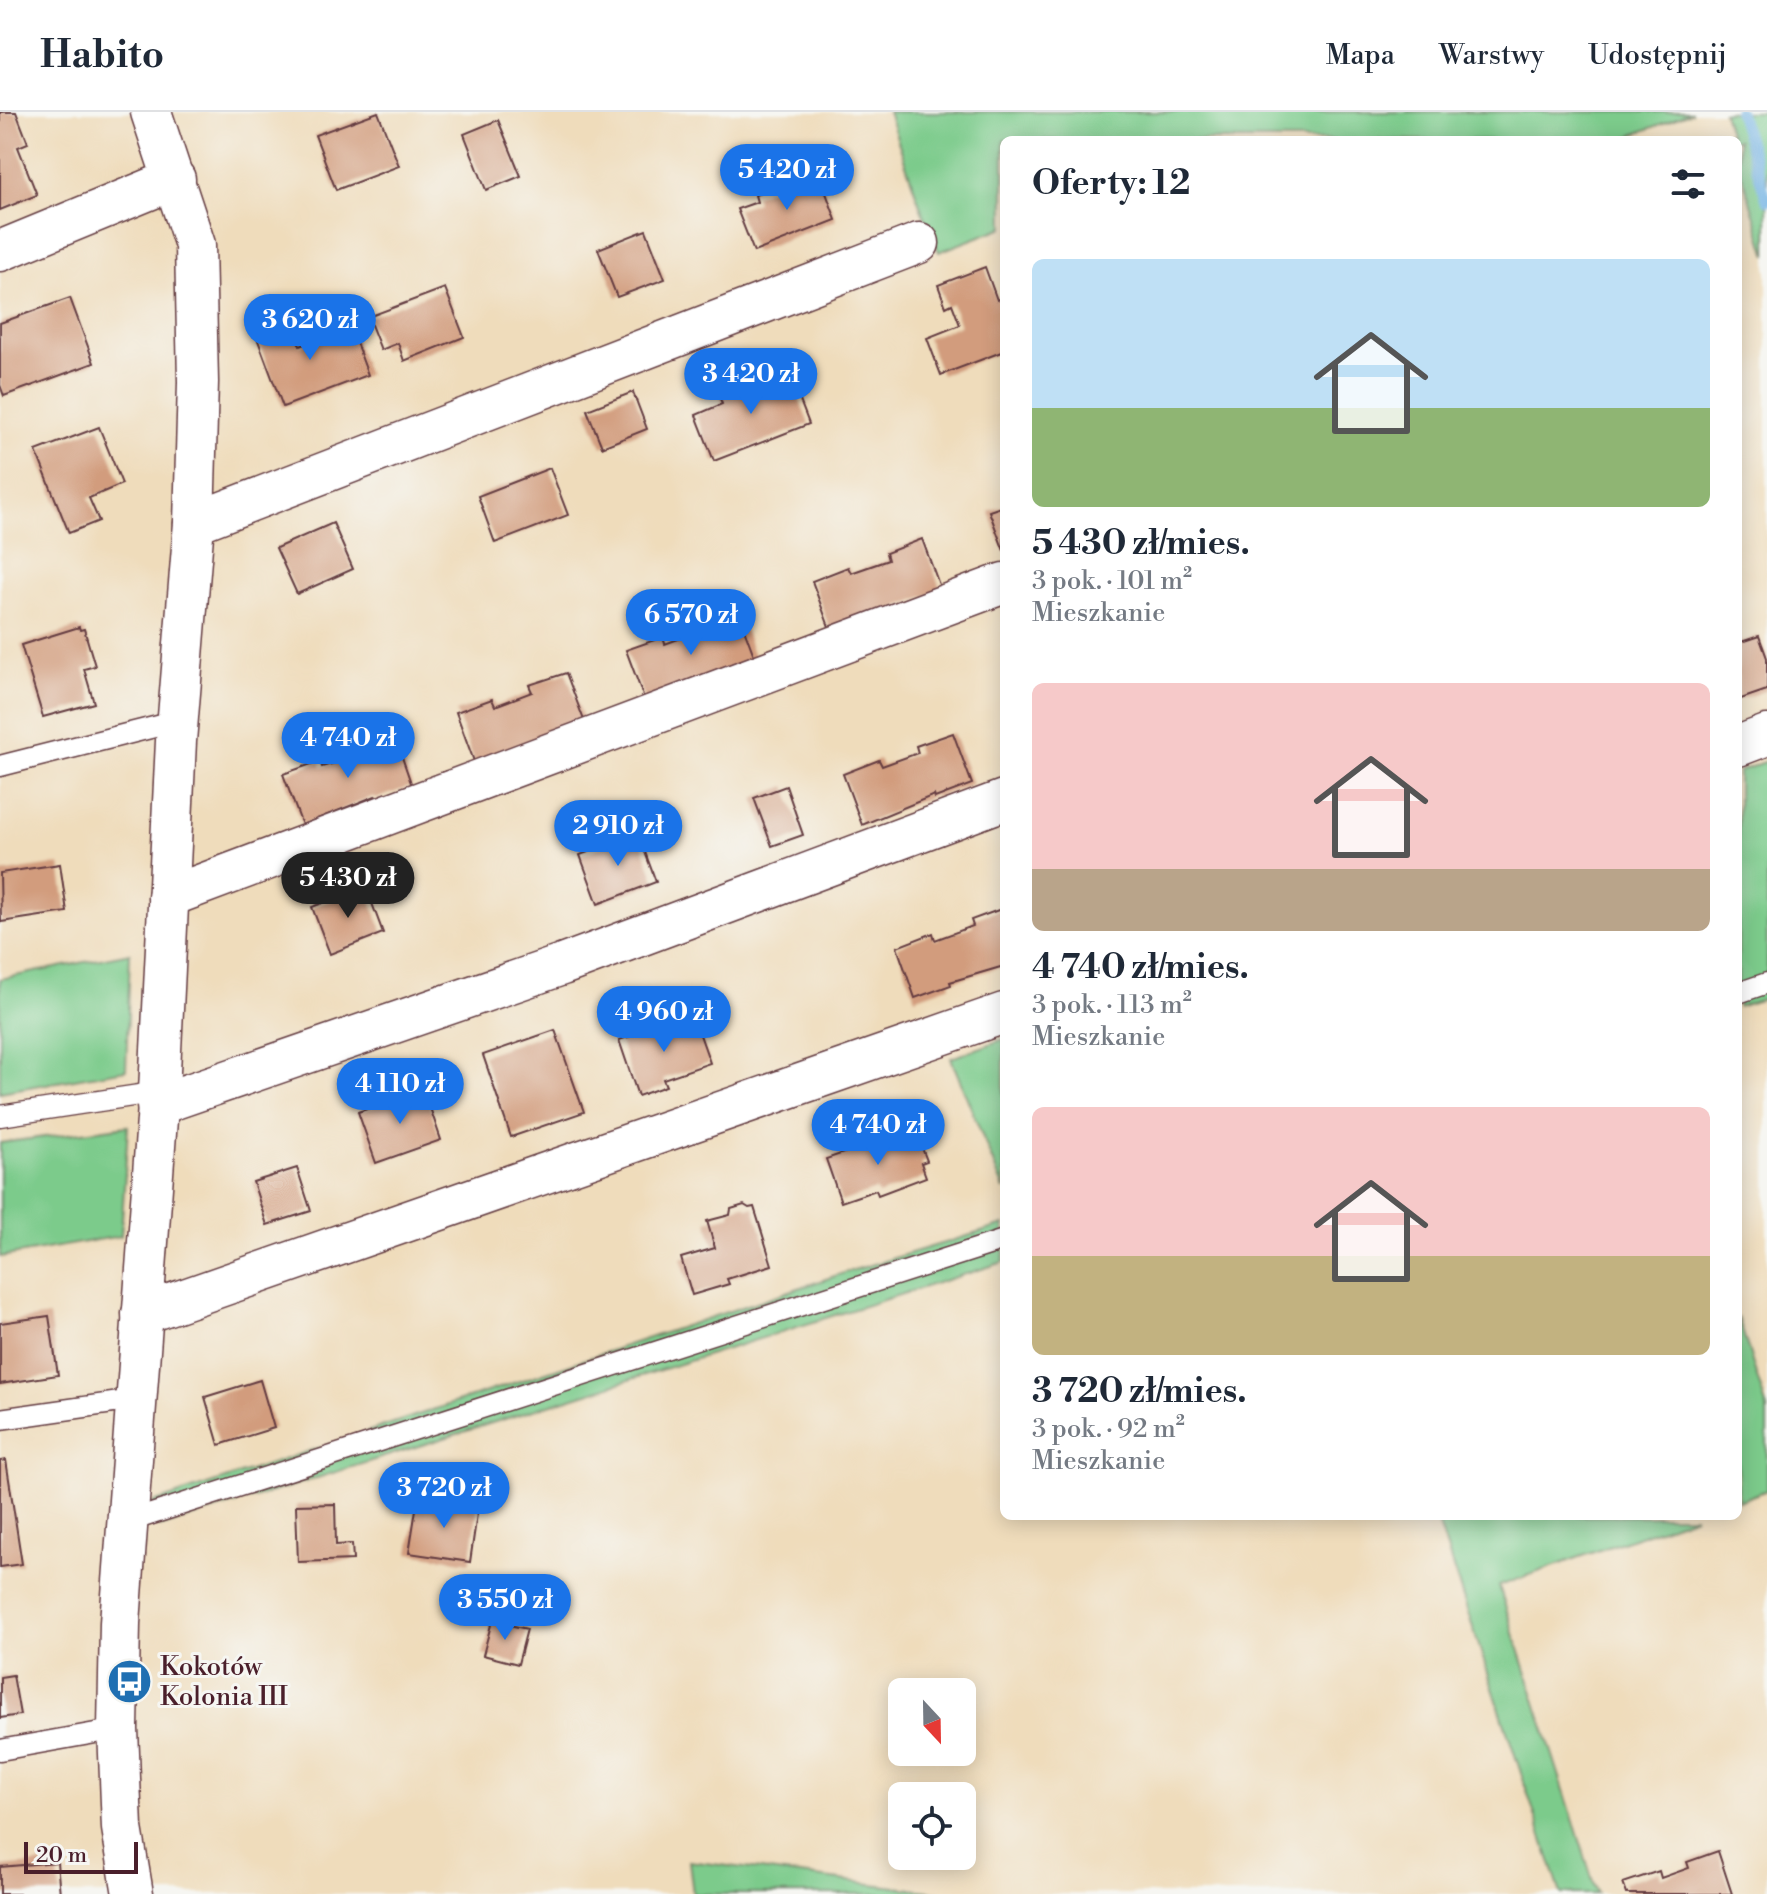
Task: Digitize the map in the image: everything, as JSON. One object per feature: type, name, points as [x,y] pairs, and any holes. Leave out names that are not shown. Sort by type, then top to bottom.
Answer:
[{"type":"street","points":[[133,1894],[122,1828],[118,1729],[120,1623],[158,1098],[178,721],[194,523],[198,382],[195,245],[151,112]]},
{"type":"street","points":[[0,251],[175,179]]},
{"type":"street","points":[[194,523],[919,243]]},
{"type":"street","points":[[168,897],[1000,585]]},
{"type":"street","points":[[1742,744],[1767,735]]},
{"type":"street","points":[[158,1098],[562,965],[1000,801]]},
{"type":"street","points":[[142,1314],[1000,1014]]},
{"type":"lane","points":[[0,766],[178,721]]},
{"type":"lane","points":[[1742,992],[1767,983]]},
{"type":"lane","points":[[0,1116],[158,1098]]},
{"type":"lane","points":[[127,1522],[1000,1241]]},
{"type":"lane","points":[[0,1419],[134,1400]]},
{"type":"lane","points":[[0,1750],[118,1729]]},
{"type":"green space","points":[[888,112],[1692,112],[1630,136],[1000,136],[1000,229],[939,252]]},
{"type":"green space","points":[[1723,112],[1767,112],[1767,256],[1742,175],[1742,136],[1730,136]]},
{"type":"green space","points":[[1767,761],[1767,998],[1742,1006],[1742,770]]},
{"type":"green space","points":[[130,953],[126,1070],[0,1092],[0,979]]},
{"type":"green space","points":[[1000,1040],[1000,1180],[951,1058]]},
{"type":"green space","points":[[128,1126],[121,1236],[0,1257],[0,1143]]},
{"type":"green space","points":[[1000,1226],[1000,1263],[161,1527],[150,1504],[844,1273]]},
{"type":"green space","points":[[1742,1330],[1767,1409],[1767,1490],[1742,1499]]},
{"type":"green space","points":[[1437,1520],[1684,1520],[1499,1586],[1597,1894],[1561,1894]]},
{"type":"green space","points":[[689,1861],[952,1894],[693,1894]]},
{"type":"building","points":[[0,112],[16,112],[28,143],[18,147],[37,195],[0,210]]},
{"type":"building","points":[[378,112],[399,166],[336,190],[315,135]]},
{"type":"building","points":[[498,120],[521,176],[486,190],[464,134]]},
{"type":"building","points":[[818,171],[836,220],[754,252],[737,209],[757,202],[755,195]]},
{"type":"building","points":[[646,230],[665,279],[617,297],[598,249]]},
{"type":"building","points":[[985,267],[997,300],[1000,299],[1000,353],[941,375],[927,338],[960,325],[952,304],[946,307],[938,285]]},
{"type":"building","points":[[445,288],[464,337],[404,361],[398,343],[381,350],[368,317]]},
{"type":"building","points":[[70,298],[94,363],[4,396],[0,385],[0,323]]},
{"type":"building","points":[[290,321],[300,346],[350,326],[368,375],[283,407],[256,335]]},
{"type":"building","points":[[770,373],[775,387],[792,380],[809,424],[714,461],[696,415],[722,404],[718,393]]},
{"type":"building","points":[[633,392],[647,429],[602,447],[587,410]]},
{"type":"building","points":[[99,427],[122,484],[89,498],[99,521],[69,533],[36,451]]},
{"type":"building","points":[[550,468],[568,515],[495,543],[478,496]]},
{"type":"building","points":[[1000,507],[1000,540],[989,511]]},
{"type":"building","points":[[333,523],[353,569],[297,594],[276,548]]},
{"type":"building","points":[[922,539],[941,590],[831,632],[812,581],[848,567],[851,573],[888,560],[886,553]]},
{"type":"building","points":[[737,610],[756,661],[645,701],[626,650],[663,637],[665,644],[703,630],[700,623]]},
{"type":"building","points":[[79,627],[80,630],[84,629],[95,666],[84,669],[94,703],[43,717],[21,645]]},
{"type":"building","points":[[1759,636],[1767,658],[1767,690],[1742,699],[1742,642]]},
{"type":"building","points":[[566,673],[585,723],[475,764],[456,712],[492,699],[495,706],[532,692],[529,685]]},
{"type":"building","points":[[953,733],[972,784],[935,798],[934,795],[862,825],[843,774],[879,760],[882,766],[918,753],[916,746]]},
{"type":"building","points":[[394,734],[412,786],[376,799],[375,796],[302,825],[283,774],[320,761],[322,767],[341,761],[360,754],[358,747]]},
{"type":"building","points":[[786,786],[803,835],[772,846],[754,798]]},
{"type":"building","points":[[638,833],[656,882],[598,904],[580,855]]},
{"type":"building","points":[[60,864],[67,912],[1,922],[0,873]]},
{"type":"building","points":[[366,887],[383,933],[330,954],[312,907]]},
{"type":"building","points":[[1000,909],[1000,967],[950,982],[951,985],[915,998],[897,947],[933,933],[935,940],[973,926],[971,920]]},
{"type":"building","points":[[693,1015],[710,1063],[663,1079],[666,1086],[638,1096],[619,1040]]},
{"type":"building","points":[[555,1030],[584,1112],[511,1137],[483,1055]]},
{"type":"building","points":[[424,1090],[441,1140],[376,1163],[358,1112]]},
{"type":"building","points":[[910,1130],[915,1145],[920,1143],[927,1161],[921,1163],[926,1177],[878,1195],[876,1190],[841,1202],[826,1159]]},
{"type":"building","points":[[297,1168],[311,1211],[267,1225],[253,1182]]},
{"type":"building","points":[[744,1205],[754,1207],[772,1265],[727,1279],[729,1284],[692,1295],[681,1258],[715,1248],[707,1221],[730,1215],[731,1209]]},
{"type":"building","points":[[49,1316],[58,1375],[0,1384],[0,1323]]},
{"type":"building","points":[[260,1380],[274,1428],[219,1445],[205,1397]]},
{"type":"building","points":[[6,1460],[22,1564],[0,1567],[0,1461]]},
{"type":"building","points":[[418,1497],[478,1507],[470,1562],[409,1553]]},
{"type":"building","points":[[335,1504],[336,1545],[352,1544],[353,1560],[298,1562],[296,1505]]},
{"type":"building","points":[[492,1621],[527,1629],[518,1664],[483,1655]]},
{"type":"building","points":[[13,1675],[20,1715],[0,1718],[0,1677]]},
{"type":"building","points":[[1718,1851],[1732,1894],[1627,1894],[1623,1883],[1659,1871],[1661,1878],[1689,1868],[1687,1862]]},
{"type":"building","points":[[57,1862],[60,1894],[0,1894],[0,1867]]},
{"type":"waterway","points":[[1739,112],[1767,200]]},
{"type":"place","name":"Kokotów Kolonia III","points":[[129,1681]]}]
